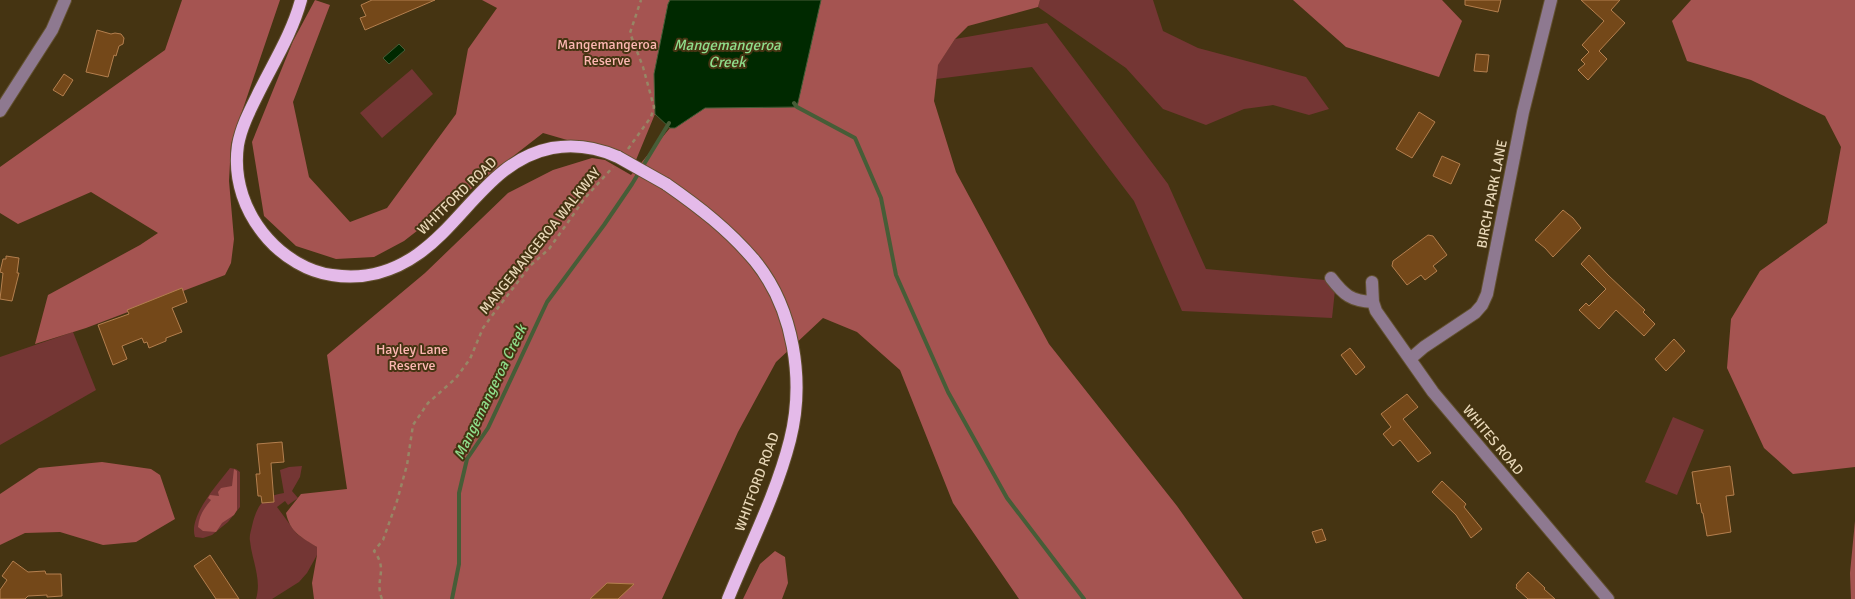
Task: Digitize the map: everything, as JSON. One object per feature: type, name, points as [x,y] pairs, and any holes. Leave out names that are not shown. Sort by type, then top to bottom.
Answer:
[{"type":"main road","name":"WHITFORD ROAD","points":[[301,0],[292,26],[241,131],[237,173],[246,207],[258,227],[274,246],[303,266],[325,274],[346,277],[369,276],[391,269],[418,254],[434,240],[506,168],[540,150],[567,146],[601,150],[620,157],[666,184],[708,214],[756,262],[780,304],[791,338],[797,377],[796,405],[790,438],[778,478],[728,599]]},
{"type":"street","points":[[0,111],[52,30],[65,0]]},
{"type":"street","name":"BIRCH PARK LANE","points":[[1410,359],[1424,347],[1475,313],[1482,305],[1487,294],[1523,112],[1551,0]]},
{"type":"street","points":[[1331,278],[1349,297],[1367,302],[1372,282]]},
{"type":"street","name":"WHITES ROAD","points":[[1367,302],[1376,311],[1433,392],[1608,599]]},
{"type":"path","name":"MANGEMANGEROA WALKWAY","points":[[382,599],[378,590],[382,573],[381,560],[374,551],[383,540],[398,501],[412,425],[428,403],[456,378],[470,359],[483,328],[494,313],[530,266],[549,249],[585,198],[651,117],[654,107],[643,67],[630,33],[641,0]]},
{"type":"shaded area","points":[[1040,0],[1153,0],[1163,31],[1198,48],[1306,77],[1329,109],[1309,115],[1273,105],[1244,109],[1206,125],[1163,109],[1126,68],[1038,7]]},
{"type":"shaded area","points":[[1047,23],[1168,184],[1206,269],[1336,281],[1332,318],[1182,311],[1134,201],[1032,67],[936,79],[937,66],[955,39]]},
{"type":"shaded area","points":[[412,69],[433,94],[382,138],[360,113]]},
{"type":"shaded area","points":[[73,332],[96,390],[0,445],[0,357]]},
{"type":"shaded area","points":[[1673,417],[1704,430],[1677,495],[1645,482]]},
{"type":"shaded area","points":[[302,466],[300,477],[292,491],[298,498],[288,505],[285,501],[277,507],[297,534],[317,547],[317,555],[307,573],[299,582],[272,599],[256,599],[258,584],[250,537],[256,513],[266,499],[284,493],[280,470]]},
{"type":"shaded area","points":[[230,468],[240,472],[240,507],[228,522],[212,535],[203,538],[195,537],[194,529],[200,510]]},
{"type":"green space","points":[[182,0],[280,0],[231,144],[229,181],[234,239],[231,263],[225,275],[86,328],[35,344],[48,295],[140,245],[158,233],[91,192],[18,224],[0,213],[0,167],[165,50]]},
{"type":"green space","name":"Mangemangeroa Reserve","points":[[315,0],[330,5],[293,102],[309,177],[350,222],[387,208],[456,114],[468,49],[497,8],[482,0],[670,0],[654,74],[655,114],[636,160],[543,133],[404,241],[374,257],[336,259],[296,246],[264,216],[252,142],[293,41]]},
{"type":"green space","name":"Hayley Lane Reserve","points":[[821,0],[1040,0],[1038,7],[968,26],[955,39],[938,65],[934,101],[956,172],[1049,344],[1177,506],[1243,599],[1019,599],[953,503],[900,370],[857,332],[823,318],[776,362],[738,432],[662,599],[314,599],[312,583],[317,547],[301,537],[293,529],[286,513],[301,494],[347,489],[327,355],[425,273],[508,193],[553,170],[592,158],[605,160],[631,175],[670,128],[675,128],[705,108],[797,107]]},
{"type":"green space","points":[[1293,0],[1442,0],[1462,21],[1439,77],[1346,47]]},
{"type":"green space","points":[[1691,0],[1855,0],[1855,467],[1793,474],[1764,448],[1727,368],[1731,319],[1760,271],[1827,223],[1841,147],[1825,116],[1751,80],[1687,61],[1672,21]]},
{"type":"green space","points":[[102,462],[151,469],[160,475],[175,519],[136,542],[103,545],[60,532],[25,533],[0,545],[0,494],[39,468]]},
{"type":"green space","points":[[234,469],[237,471],[237,510],[234,515],[222,523],[216,532],[203,531],[198,527],[202,512],[211,500],[208,498],[210,495],[219,496],[218,492],[221,488],[232,486]]},
{"type":"green space","points":[[1855,521],[1855,599],[1851,599],[1850,573]]},
{"type":"green space","points":[[775,551],[785,557],[788,583],[782,599],[743,599],[760,564]]},
{"type":"water","name":"Mangemangeroa Creek","points":[[670,0],[821,0],[797,107],[705,108],[675,128],[670,128],[655,114],[654,74]]},
{"type":"water","points":[[399,44],[405,50],[389,64],[383,58]]},
{"type":"building","points":[[372,0],[435,0],[365,30],[360,18],[366,16],[361,5]]},
{"type":"building","points":[[1465,0],[1501,0],[1498,12],[1465,5]]},
{"type":"building","points":[[1581,0],[1620,0],[1611,10],[1625,23],[1599,51],[1607,59],[1588,80],[1578,70],[1585,64],[1581,60],[1589,52],[1582,45],[1604,21]]},
{"type":"building","points":[[97,30],[111,34],[121,34],[124,38],[123,44],[119,46],[116,56],[114,55],[108,77],[86,72]]},
{"type":"building","points":[[1476,54],[1489,55],[1487,72],[1474,71]]},
{"type":"building","points":[[64,74],[73,80],[63,96],[53,90]]},
{"type":"building","points":[[1419,112],[1435,122],[1412,158],[1396,149]]},
{"type":"building","points":[[1442,156],[1460,164],[1451,184],[1433,176]]},
{"type":"building","points":[[1563,210],[1581,228],[1553,257],[1535,240]]},
{"type":"building","points":[[1428,235],[1433,236],[1447,255],[1433,266],[1437,271],[1425,280],[1421,275],[1407,285],[1392,266],[1393,261]]},
{"type":"building","points":[[1589,255],[1645,310],[1643,312],[1655,324],[1644,336],[1616,310],[1599,329],[1579,310],[1586,303],[1589,306],[1606,289],[1581,264]]},
{"type":"building","points":[[6,256],[19,258],[17,273],[19,273],[12,301],[0,299],[3,273],[0,272],[3,259],[6,259]]},
{"type":"building","points":[[182,288],[187,302],[172,308],[182,332],[166,338],[166,341],[149,348],[147,342],[144,343],[142,338],[122,346],[127,359],[113,365],[98,325],[129,314],[127,310]]},
{"type":"building","points":[[1674,339],[1685,351],[1666,371],[1655,359]]},
{"type":"building","points":[[1350,348],[1365,367],[1356,375],[1341,355]]},
{"type":"building","points":[[1407,394],[1418,407],[1403,419],[1431,453],[1418,462],[1400,440],[1393,446],[1383,434],[1391,427],[1381,414]]},
{"type":"building","points":[[282,442],[284,462],[271,463],[274,502],[262,503],[261,496],[258,496],[256,474],[260,474],[257,444]]},
{"type":"building","points":[[1730,466],[1734,495],[1726,496],[1731,532],[1707,536],[1700,503],[1697,504],[1692,472]]},
{"type":"building","points":[[1442,481],[1466,504],[1464,507],[1482,529],[1471,538],[1456,515],[1432,492]]},
{"type":"building","points":[[1322,529],[1326,540],[1316,543],[1312,532]]},
{"type":"building","points":[[210,555],[239,599],[216,599],[194,566]]},
{"type":"building","points":[[13,561],[28,572],[45,571],[46,574],[61,574],[62,596],[47,597],[47,595],[28,596],[25,599],[0,599],[0,590],[7,580],[2,576]]},
{"type":"building","points":[[1528,572],[1555,599],[1528,599],[1516,588],[1516,585]]},
{"type":"building","points":[[607,583],[634,584],[618,599],[590,599]]},
{"type":"waterway","points":[[794,103],[797,107],[855,138],[881,198],[896,275],[948,392],[1007,498],[1084,599]]},
{"type":"waterway","name":"Mangemangeroa Creek","points":[[452,599],[459,564],[459,493],[467,459],[488,428],[547,302],[632,184],[669,123]]}]
